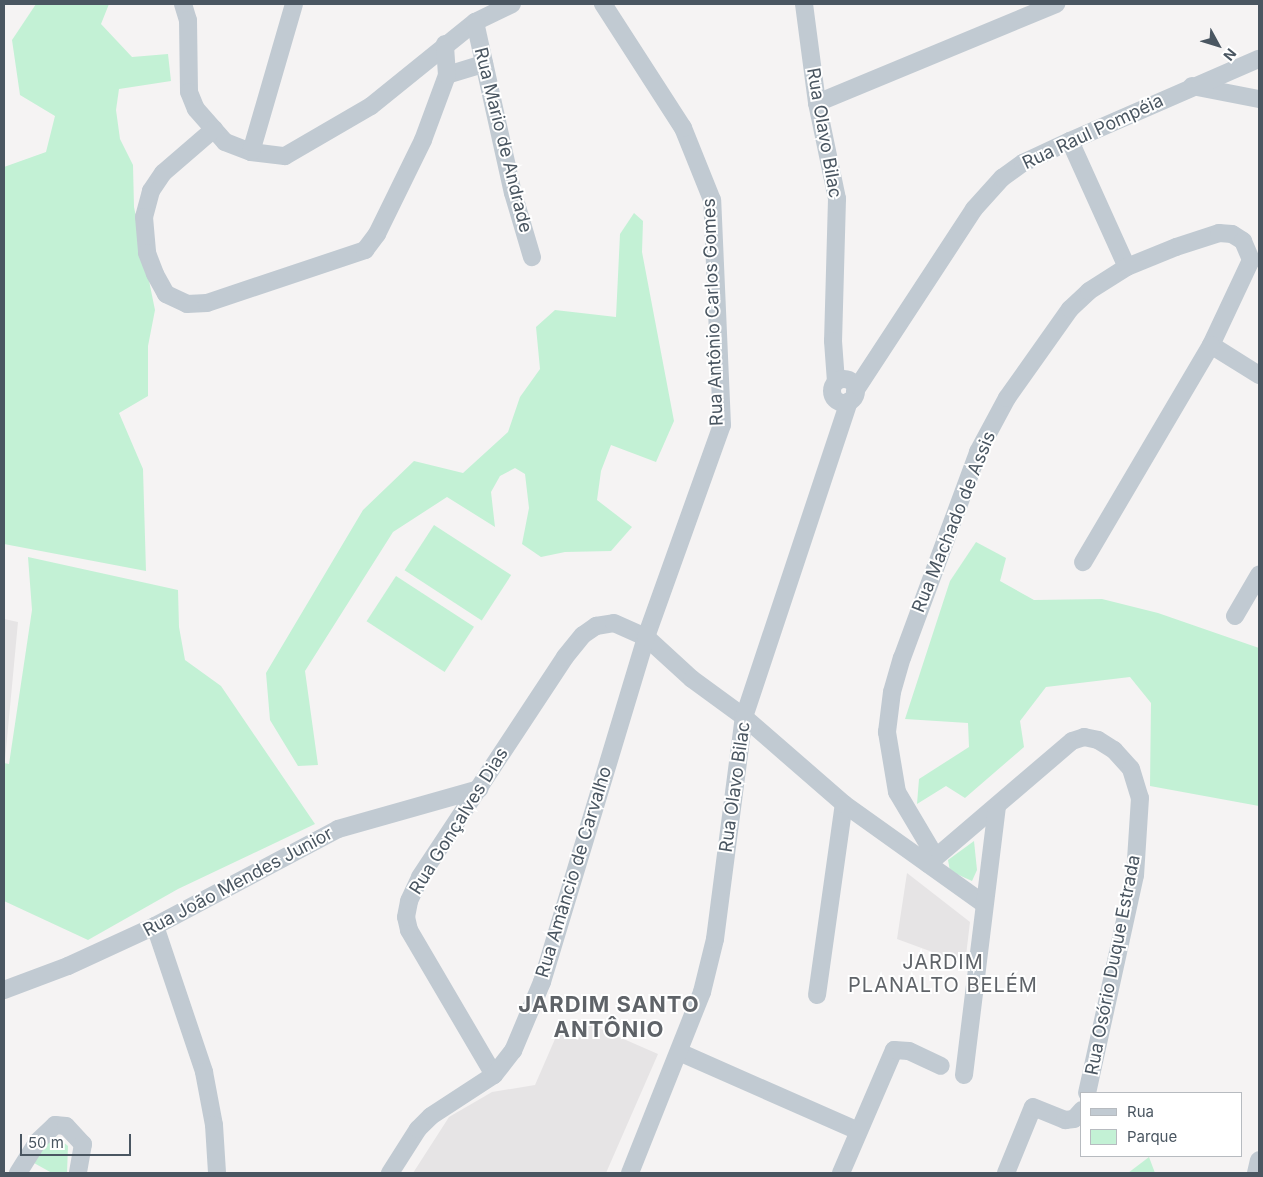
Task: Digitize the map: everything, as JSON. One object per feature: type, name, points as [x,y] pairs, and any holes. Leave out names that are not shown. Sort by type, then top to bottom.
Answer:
[{"type":"street","points":[[183,4],[188,20],[189,92],[196,109],[225,142],[251,152],[285,156],[371,106],[445,44],[475,22],[512,4]]},
{"type":"street","points":[[251,152],[294,4]]},
{"type":"street","name":"Rua Antônio Carlos Gomes","points":[[603,4],[683,128],[712,200],[722,424],[646,637]]},
{"type":"street","name":"Rua Olavo Bilac","points":[[630,1173],[702,992],[715,939],[744,717],[852,396],[847,380],[836,382],[833,341],[837,199],[817,103],[804,4]]},
{"type":"street","points":[[817,103],[1056,4]]},
{"type":"street","name":"Rua Mario de Andrade","points":[[475,22],[513,193],[532,258]]},
{"type":"street","points":[[214,129],[163,173],[151,191],[144,217],[147,253],[155,274],[166,294],[187,304],[207,303],[365,250],[377,234],[423,140],[447,75],[445,44]]},
{"type":"street","name":"Rua Raul Pompéia","points":[[852,396],[974,210],[1002,178],[1024,163],[1070,141],[1192,86],[1259,59]]},
{"type":"street","points":[[447,75],[484,64]]},
{"type":"street","points":[[1192,86],[1259,99]]},
{"type":"street","points":[[1070,141],[1127,267]]},
{"type":"street","name":"Rua Machado de Assis","points":[[931,861],[897,792],[887,732],[892,692],[902,658],[978,452],[1007,398],[1070,309],[1089,291],[1127,267],[1219,233],[1232,234],[1243,241],[1250,260],[1211,345],[1083,562]]},
{"type":"street","points":[[1211,345],[1259,375]]},
{"type":"street","points":[[1235,616],[1259,575]]},
{"type":"street","name":"Rua Gonçalves Dias","points":[[494,1075],[409,930],[406,917],[420,877],[583,635],[596,626],[614,624],[646,637]]},
{"type":"street","points":[[646,637],[692,679],[744,717],[844,804],[931,861],[983,904]]},
{"type":"street","name":"Rua Amâncio de Carvalho","points":[[390,1173],[418,1129],[431,1116],[494,1075],[513,1051],[542,982],[646,637]]},
{"type":"street","name":"Rua Osório Duque Estrada","points":[[931,861],[997,807],[1072,741],[1084,737],[1114,750],[1138,782],[1140,798],[1135,875],[1087,1092]]},
{"type":"street","name":"Rua João Mendes Junior","points":[[4,990],[68,966],[154,926],[338,829],[478,789]]},
{"type":"street","points":[[817,995],[844,804]]},
{"type":"street","points":[[964,1075],[983,904],[997,807]]},
{"type":"street","points":[[154,926],[204,1072],[214,1125],[217,1173]]},
{"type":"street","points":[[841,1173],[894,1050],[909,1051],[942,1066]]},
{"type":"street","points":[[679,1052],[858,1131]]},
{"type":"street","points":[[1006,1173],[1033,1107],[1065,1120],[1074,1119],[1080,1112]]},
{"type":"street","points":[[18,1173],[37,1142],[55,1125],[66,1126],[78,1135],[82,1144],[78,1173]]},
{"type":"street","points":[[1256,1173],[1259,1160]]},
{"type":"shaded area","points":[[4,619],[18,622],[5,760],[4,760]]},
{"type":"shaded area","points":[[907,873],[970,922],[965,964],[897,939]]},
{"type":"shaded area","points":[[587,1023],[658,1054],[606,1173],[413,1173],[449,1117],[492,1092],[535,1085],[558,1032],[578,1040]]},
{"type":"green space","points":[[36,4],[109,4],[101,24],[132,57],[168,54],[171,81],[119,89],[116,110],[120,139],[133,165],[134,207],[155,310],[148,346],[148,396],[119,413],[143,469],[146,571],[4,544],[4,167],[46,152],[55,116],[20,95],[12,40]]},
{"type":"green space","points":[[634,213],[643,221],[642,252],[674,421],[656,462],[611,445],[601,471],[597,500],[632,527],[611,551],[565,552],[541,557],[522,544],[529,508],[525,474],[515,468],[500,476],[491,492],[495,527],[447,497],[393,532],[305,671],[318,765],[298,766],[270,720],[266,673],[363,510],[414,461],[463,473],[508,432],[520,397],[540,369],[536,327],[555,310],[616,317],[620,234]]},
{"type":"green space","points":[[434,525],[511,575],[482,620],[405,570]]},
{"type":"green space","points":[[976,542],[1006,558],[1000,581],[1034,600],[1102,599],[1158,613],[1259,648],[1259,806],[1150,786],[1151,703],[1130,677],[1046,687],[1020,721],[1024,747],[965,798],[946,786],[917,804],[919,779],[969,747],[968,723],[905,719],[950,581]]},
{"type":"green space","points":[[28,557],[178,590],[179,627],[185,660],[221,686],[315,824],[178,889],[88,940],[4,901],[4,763],[9,764],[32,610]]},
{"type":"green space","points":[[396,576],[474,627],[445,672],[367,621]]},
{"type":"green space","points":[[974,841],[977,870],[972,881],[950,871],[948,860]]},
{"type":"green space","points":[[57,1137],[68,1146],[67,1173],[52,1173],[34,1163],[44,1145]]},
{"type":"green space","points":[[1149,1157],[1155,1173],[1128,1173]]},
{"type":"district","name":"JARDIM PLANALTO BELÉM","points":[[943,974]]},
{"type":"district","name":"JARDIM SANTO ANTÔNIO","points":[[609,1016]]}]
